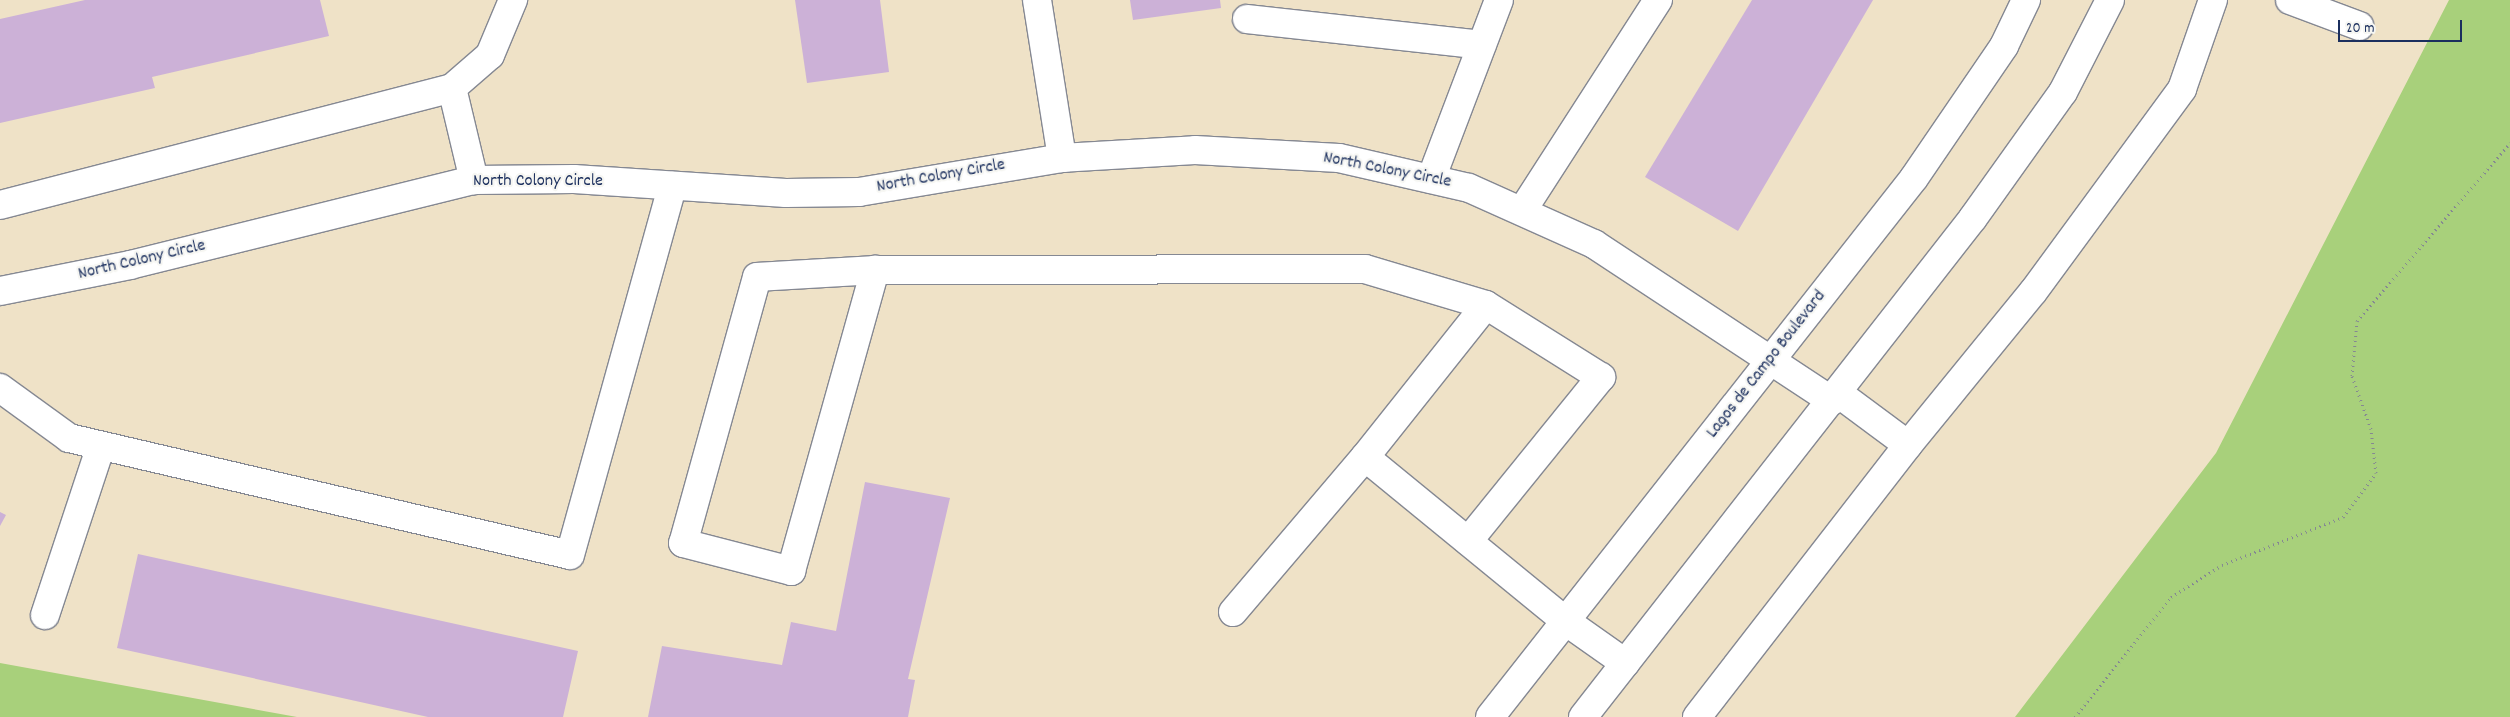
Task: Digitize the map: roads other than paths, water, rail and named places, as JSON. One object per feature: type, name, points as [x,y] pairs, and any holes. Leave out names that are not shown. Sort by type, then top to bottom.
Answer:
[{"type":"street","points":[[0,205],[452,88],[490,55],[513,0]]},
{"type":"street","points":[[1037,0],[1062,158]]},
{"type":"street","points":[[1431,179],[1499,0]]},
{"type":"street","points":[[1522,211],[1658,0]]},
{"type":"street","name":"Lagos de Campo Boulevard","points":[[1490,717],[1564,620],[1914,178],[2004,46],[2026,0]]},
{"type":"street","points":[[1583,717],[1835,397],[2062,92],[2110,0]]},
{"type":"street","points":[[1697,717],[1908,445],[2033,292],[2182,89],[2213,0]]},
{"type":"street","points":[[2290,0],[2359,26]]},
{"type":"street","points":[[1247,19],[1482,45]]},
{"type":"street","points":[[452,88],[474,180]]},
{"type":"street","name":"North Colony Circle","points":[[0,291],[130,265],[474,180],[574,179],[672,186],[859,192],[1062,158],[1204,150],[1339,158],[1468,188],[1594,244],[1770,362],[1835,397],[1908,445]]},
{"type":"street","points":[[0,388],[69,438],[570,555],[672,186]]},
{"type":"street","points":[[875,270],[791,571],[683,544],[757,277],[875,270],[1365,269],[1486,305],[1601,377],[1468,541]]},
{"type":"street","points":[[1233,612],[1365,457],[1486,305]]},
{"type":"street","points":[[45,615],[101,446]]},
{"type":"street","points":[[1365,457],[1564,620],[1625,663]]}]
